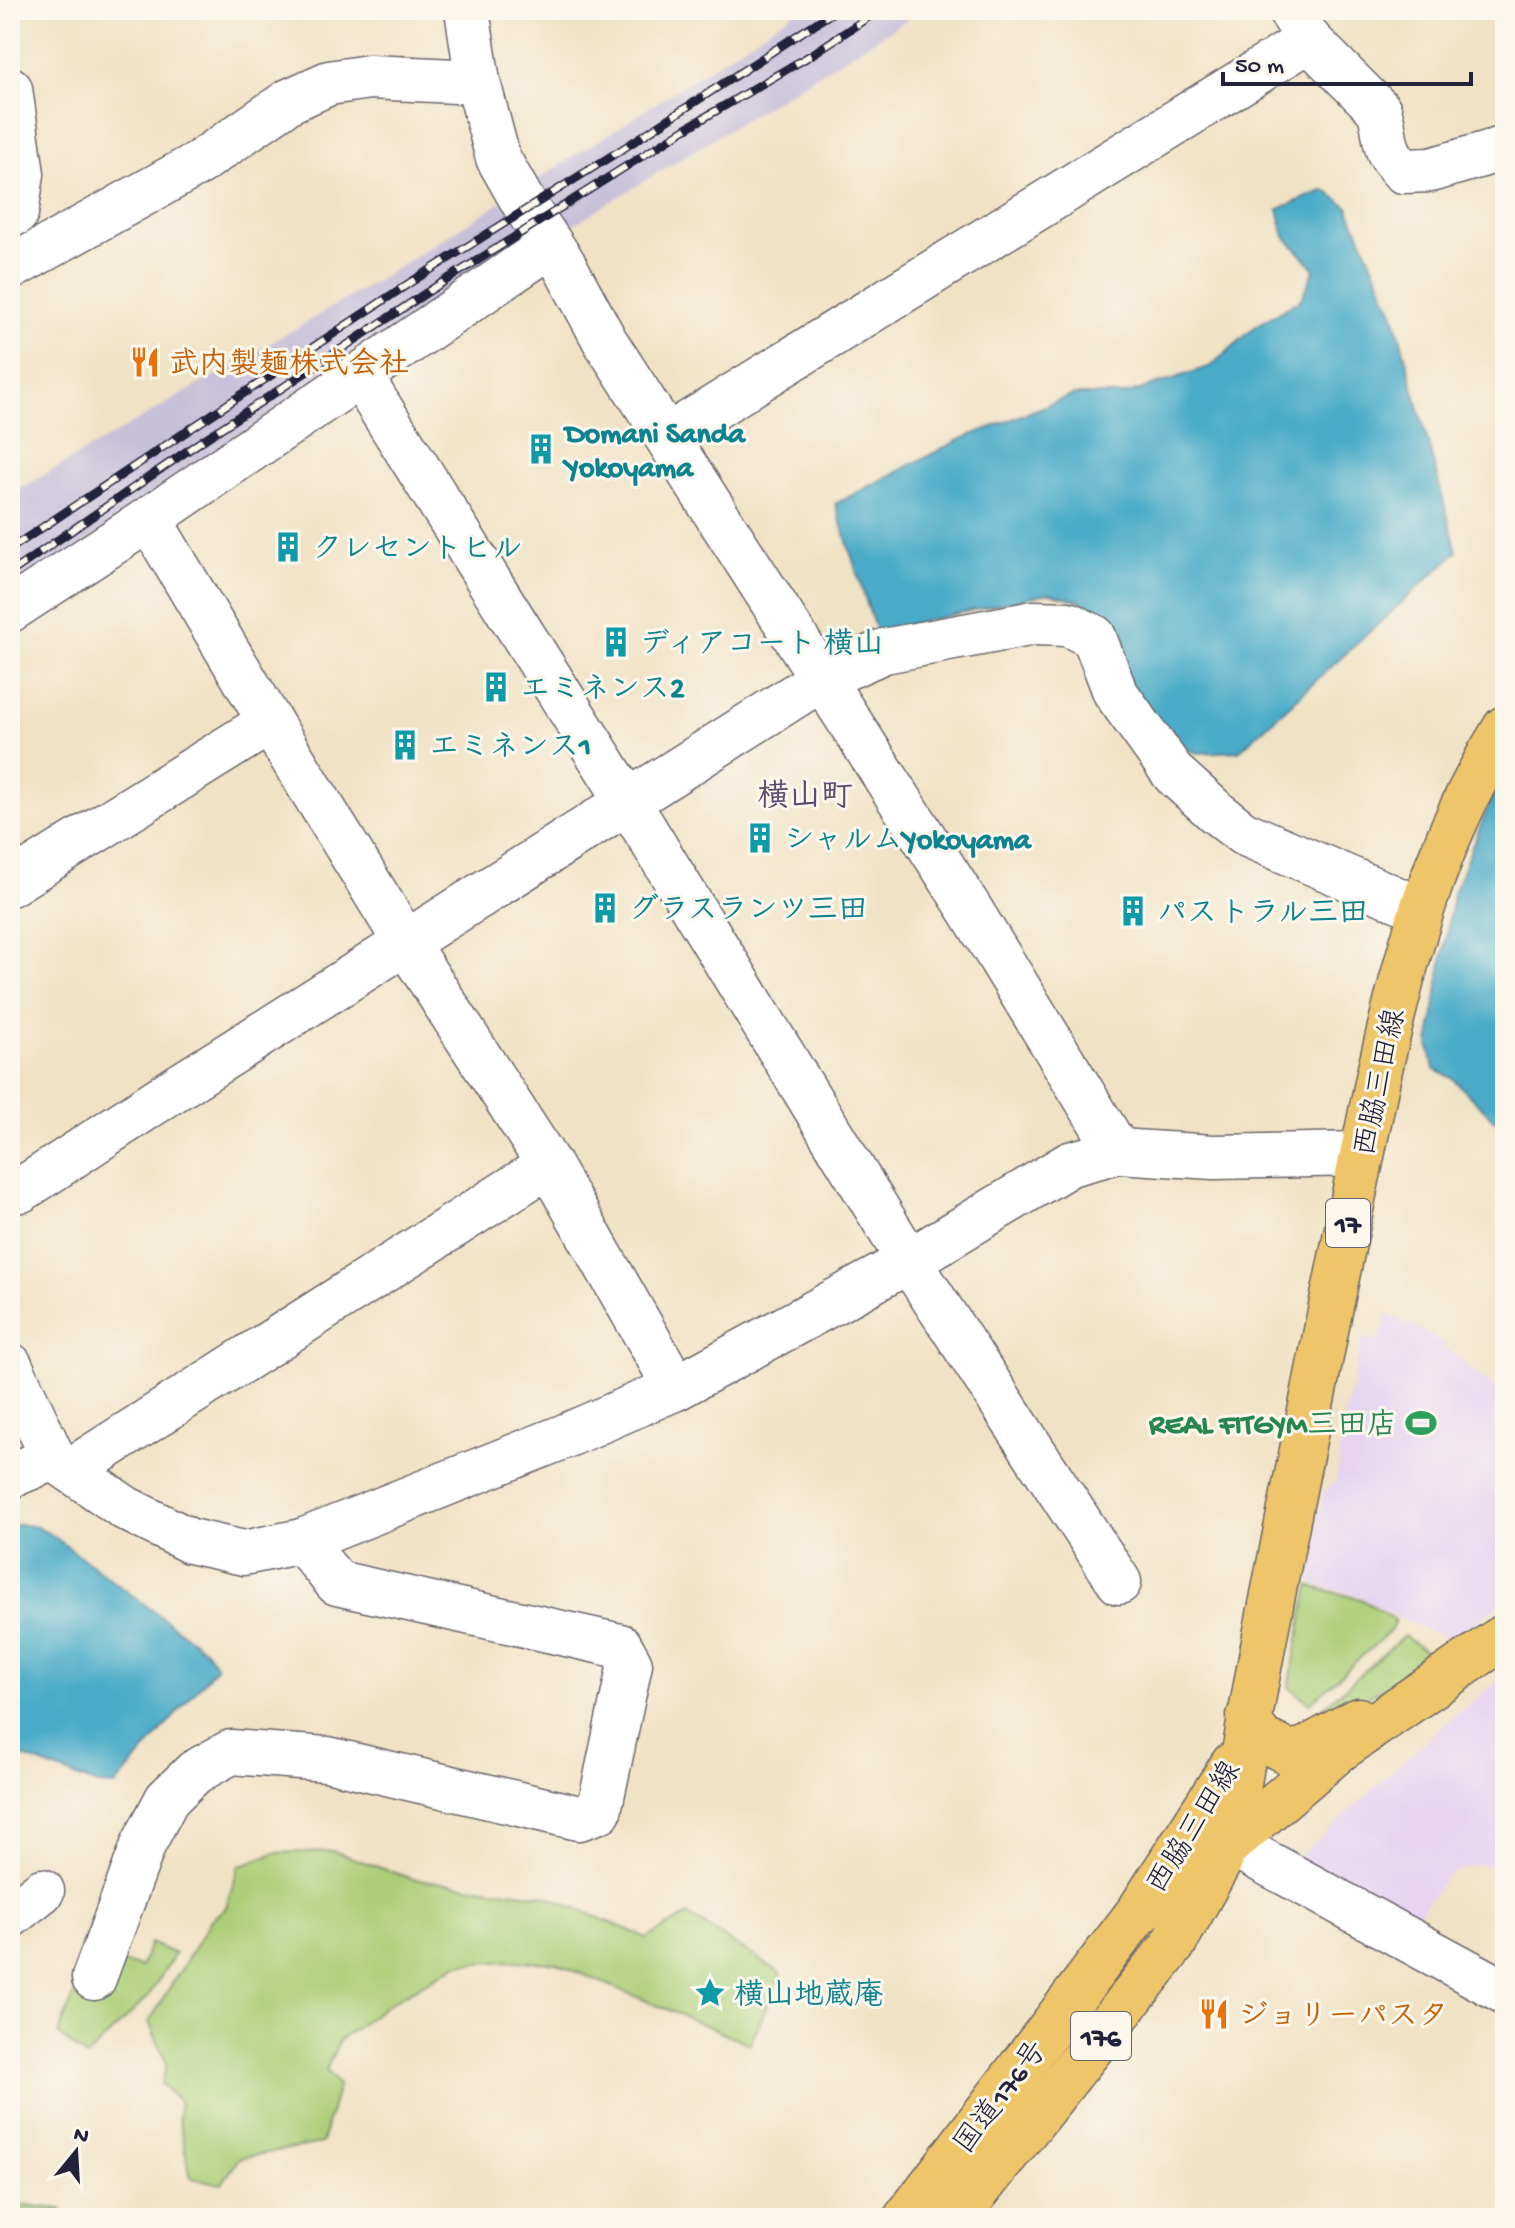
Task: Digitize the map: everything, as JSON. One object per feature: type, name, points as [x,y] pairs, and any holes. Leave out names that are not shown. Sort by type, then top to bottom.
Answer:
[{"type":"main road","name":"西脇三田線","points":[[1230,1843],[1248,1726],[1395,1002],[1420,909],[1455,820],[1505,728]]},
{"type":"main road","name":"国道176号","points":[[906,2218],[1136,1915],[1230,1843],[1340,1749],[1505,1636]]},
{"type":"main road","points":[[1248,1726],[1263,1740],[1288,1752],[1304,1750],[1327,1735],[1448,1676]]},
{"type":"main road","name":"西脇三田線","points":[[1136,1915],[1233,1765],[1248,1726]]},
{"type":"main road","name":"国道176号","points":[[956,2218],[1173,1945],[1230,1843]]},
{"type":"street","points":[[467,10],[478,82],[498,158],[605,341],[970,909],[1118,1151]]},
{"type":"street","points":[[668,436],[1299,25],[1379,110],[1384,124],[1384,145],[1403,171],[1431,170],[1505,148]]},
{"type":"street","points":[[10,89],[22,174],[13,211],[26,259],[199,163],[289,101],[329,83],[369,77],[478,82]]},
{"type":"street","points":[[10,610],[551,245]]},
{"type":"street","points":[[360,376],[628,802],[909,1261],[1119,1582]]},
{"type":"street","points":[[149,519],[406,943],[549,1165],[676,1388]]},
{"type":"street","points":[[10,1191],[21,1190],[823,678],[884,651],[1034,623],[1068,624],[1094,637],[1115,692],[1174,774],[1216,812],[1243,833],[1420,909]]},
{"type":"street","points":[[10,884],[270,722]]},
{"type":"street","points":[[10,1365],[62,1464],[125,1508],[190,1541],[244,1553],[302,1541],[676,1388],[909,1261],[1070,1164],[1118,1151],[1213,1157],[1362,1154]]},
{"type":"street","points":[[10,1476],[62,1464],[549,1165]]},
{"type":"street","points":[[94,1978],[144,1843],[167,1799],[195,1772],[231,1752],[327,1759],[579,1818],[599,1811],[630,1664],[620,1646],[337,1583],[302,1541]]},
{"type":"street","points":[[1230,1843],[1505,1992]]},
{"type":"shaded area","points":[[798,10],[923,10],[561,232],[10,593],[10,495],[375,282]]},
{"type":"shaded area","points":[[1388,1315],[1427,1332],[1505,1397],[1505,1601],[1450,1640],[1392,1615],[1359,1596],[1312,1584],[1308,1576],[1324,1490],[1336,1483],[1344,1417],[1363,1338],[1377,1342]]},
{"type":"shaded area","points":[[1505,1675],[1505,1866],[1475,1864],[1448,1875],[1415,1919],[1294,1862],[1443,1725]]},
{"type":"green space","points":[[1309,1586],[1361,1599],[1395,1620],[1391,1630],[1310,1703],[1289,1687]]},
{"type":"green space","points":[[1404,1636],[1435,1658],[1330,1718],[1321,1709]]},
{"type":"green space","points":[[333,1851],[412,1879],[547,1896],[647,1938],[688,1915],[782,1974],[750,2044],[556,1963],[514,1961],[458,1964],[385,2006],[339,2041],[326,2070],[338,2085],[322,2143],[239,2158],[222,2184],[191,2178],[178,2117],[180,2102],[161,2084],[167,2064],[149,2022],[211,1920],[226,1907],[239,1866],[275,1853]]},
{"type":"green space","points":[[150,1943],[175,1954],[147,1998],[86,2057],[58,2034],[76,1990],[88,1994],[122,1963],[141,1967]]},
{"type":"green space","points":[[10,2203],[62,2209],[60,2218],[10,2218]]},
{"type":"water","points":[[1325,190],[1348,207],[1394,314],[1457,552],[1239,751],[1198,753],[1163,742],[1130,694],[1110,624],[1080,601],[1049,593],[876,632],[835,504],[959,440],[1073,395],[1125,395],[1211,366],[1256,326],[1301,299],[1315,269],[1285,237],[1278,209]]},
{"type":"water","points":[[1505,771],[1505,1130],[1452,1078],[1434,1069],[1429,1044],[1453,894]]},
{"type":"water","points":[[20,1524],[37,1527],[52,1535],[205,1650],[217,1666],[115,1786],[98,1785],[10,1752],[10,1527]]},
{"type":"railway","points":[[10,549],[411,282],[836,10]]},
{"type":"railway","points":[[10,573],[200,442],[429,291],[879,10]]},
{"type":"place","name":"武内製麺株式会社","points":[[145,362]]},
{"type":"place","name":"Domani Sanda Yokoyama","points":[[541,449]]},
{"type":"place","name":"クレセントヒル","points":[[288,547]]},
{"type":"place","name":"ディアコート 横山","points":[[616,642]]},
{"type":"place","name":"エミネンス2","points":[[496,687]]},
{"type":"place","name":"エミネンス1","points":[[405,745]]},
{"type":"place","name":"シャルムYokoyama","points":[[760,838]]},
{"type":"place","name":"グラスランツ三田","points":[[605,908]]},
{"type":"place","name":"パストラル三田","points":[[1133,911]]},
{"type":"place","name":"REAL FITGYM三田店","points":[[1421,1423]]},
{"type":"place","name":"横山地蔵庵","points":[[710,1993]]},
{"type":"place","name":"ジョリーパスタ","points":[[1214,2014]]},
{"type":"district","name":"横山町","points":[[805,794]]}]
